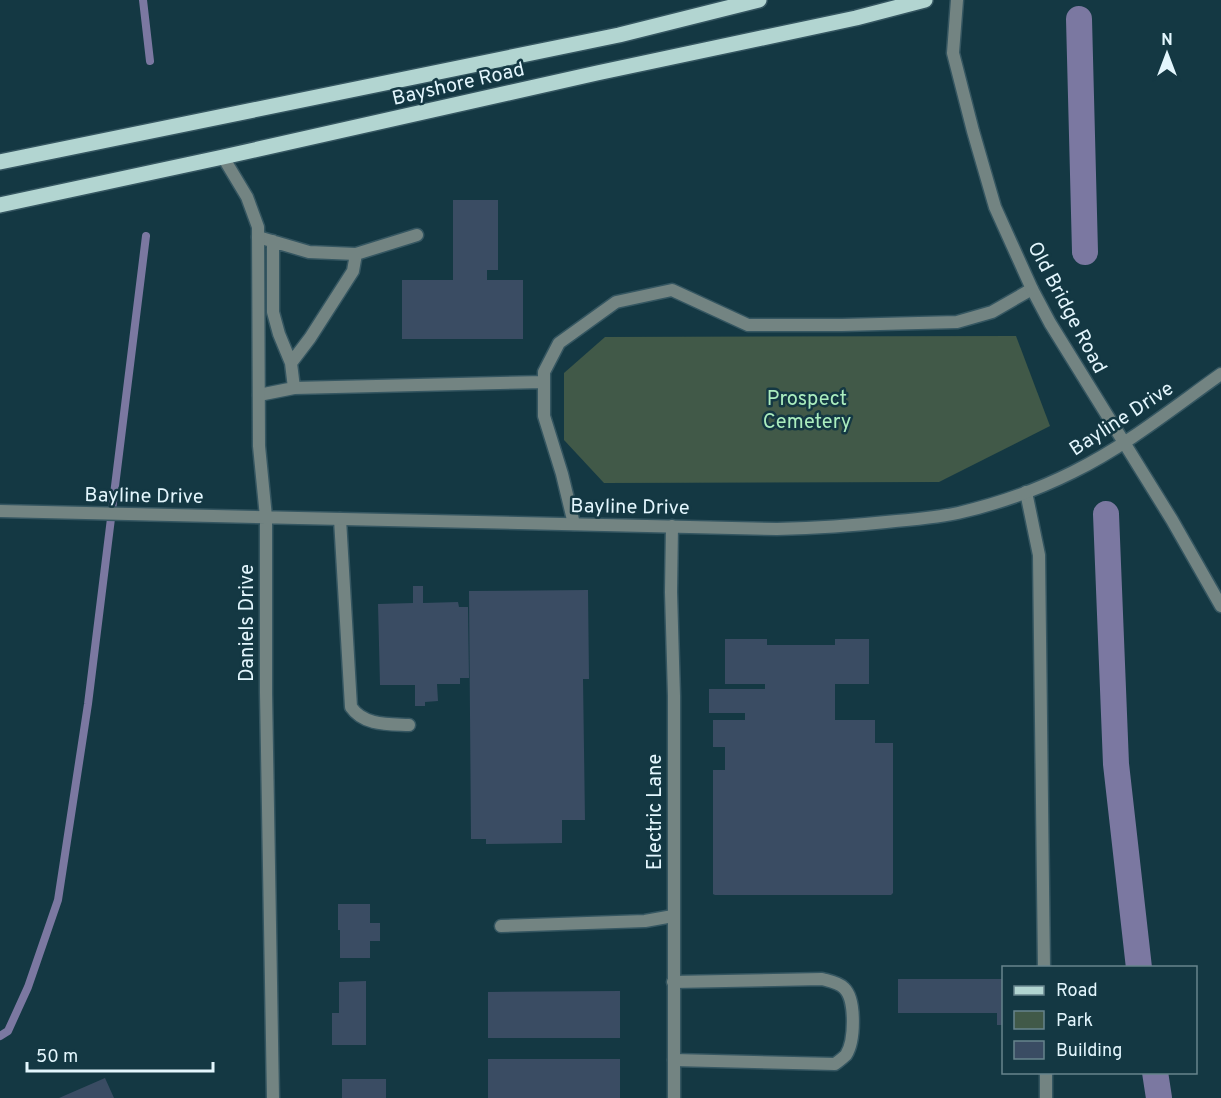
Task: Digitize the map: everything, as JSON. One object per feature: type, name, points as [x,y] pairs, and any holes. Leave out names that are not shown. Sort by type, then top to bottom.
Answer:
[{"type":"main road","name":"Bayshore Road","points":[[0,162],[619,35],[759,0]]},
{"type":"main road","name":"Bayshore Road","points":[[0,205],[856,18],[925,0]]},
{"type":"main road","points":[[0,174],[28,156]]},
{"type":"street","name":"Old Bridge Road","points":[[957,0],[953,53],[995,207],[1050,323],[1172,520],[1221,606]]},
{"type":"street","name":"Daniels Drive","points":[[223,157],[247,197],[258,226],[259,446],[266,518],[266,693],[273,1098]]},
{"type":"street","points":[[258,237],[309,252],[356,254],[417,235]]},
{"type":"street","points":[[273,241],[273,312],[291,363],[294,388]]},
{"type":"street","points":[[291,363],[353,271],[356,254]]},
{"type":"street","points":[[574,524],[562,474],[544,416],[544,372],[559,343],[616,302],[672,290],[748,325],[957,322],[992,312],[1032,289]]},
{"type":"street","name":"Bayline Drive","points":[[0,511],[777,529],[824,528],[922,519],[998,502],[1074,472],[1125,443],[1221,374]]},
{"type":"street","points":[[259,395],[294,388],[544,382]]},
{"type":"street","points":[[1026,492],[1039,555],[1044,966]]},
{"type":"street","points":[[340,519],[351,707],[356,714],[374,723],[409,725]]},
{"type":"street","name":"Electric Lane","points":[[672,526],[674,1098]]},
{"type":"street","points":[[501,926],[645,921],[673,916]]},
{"type":"street","points":[[673,982],[822,979],[834,982],[843,987],[850,997],[853,1031],[846,1054],[835,1064],[674,1060]]},
{"type":"street","points":[[1046,1074],[1046,1098]]},
{"type":"green space","name":"Prospect Cemetery","points":[[1016,336],[1050,426],[939,482],[604,483],[564,440],[564,373],[605,337]]},
{"type":"building","points":[[453,200],[498,200],[498,270],[487,270],[487,280],[523,280],[523,339],[402,339],[402,280],[453,280]]},
{"type":"building","points":[[413,586],[423,586],[423,603],[458,602],[459,607],[468,607],[469,678],[460,678],[460,684],[437,684],[438,701],[425,702],[425,706],[415,706],[415,685],[380,685],[378,604],[413,603]]},
{"type":"building","points":[[588,590],[589,679],[583,679],[585,820],[562,820],[562,843],[486,844],[486,839],[471,839],[469,591]]},
{"type":"building","points":[[725,639],[767,639],[767,645],[835,645],[835,639],[869,639],[869,684],[835,684],[835,720],[875,720],[875,743],[893,743],[893,893],[891,895],[713,894],[713,770],[725,770],[725,747],[713,747],[713,720],[745,720],[745,713],[709,713],[709,689],[765,689],[765,684],[725,684]]},
{"type":"building","points":[[338,904],[370,904],[370,923],[380,923],[380,941],[370,941],[370,958],[340,958]]},
{"type":"building","points":[[898,979],[1002,979],[1002,1025],[997,1025],[997,1013],[898,1013]]},
{"type":"building","points":[[366,981],[366,1045],[332,1045],[332,1013],[339,1013],[339,982]]},
{"type":"building","points":[[620,991],[620,1038],[488,1038],[488,992]]},
{"type":"building","points":[[488,1059],[620,1059],[620,1098],[488,1098]]},
{"type":"building","points":[[105,1078],[114,1098],[59,1098]]},
{"type":"building","points":[[342,1079],[386,1079],[386,1098],[342,1098]]},
{"type":"waterway","points":[[143,0],[150,61]]},
{"type":"waterway","points":[[1079,19],[1085,252]]},
{"type":"waterway","points":[[0,1036],[8,1031],[28,987],[58,900],[88,704],[146,236]]},
{"type":"waterway","points":[[1106,514],[1116,764],[1139,966]]},
{"type":"waterway","points":[[1155,1074],[1159,1098]]}]
